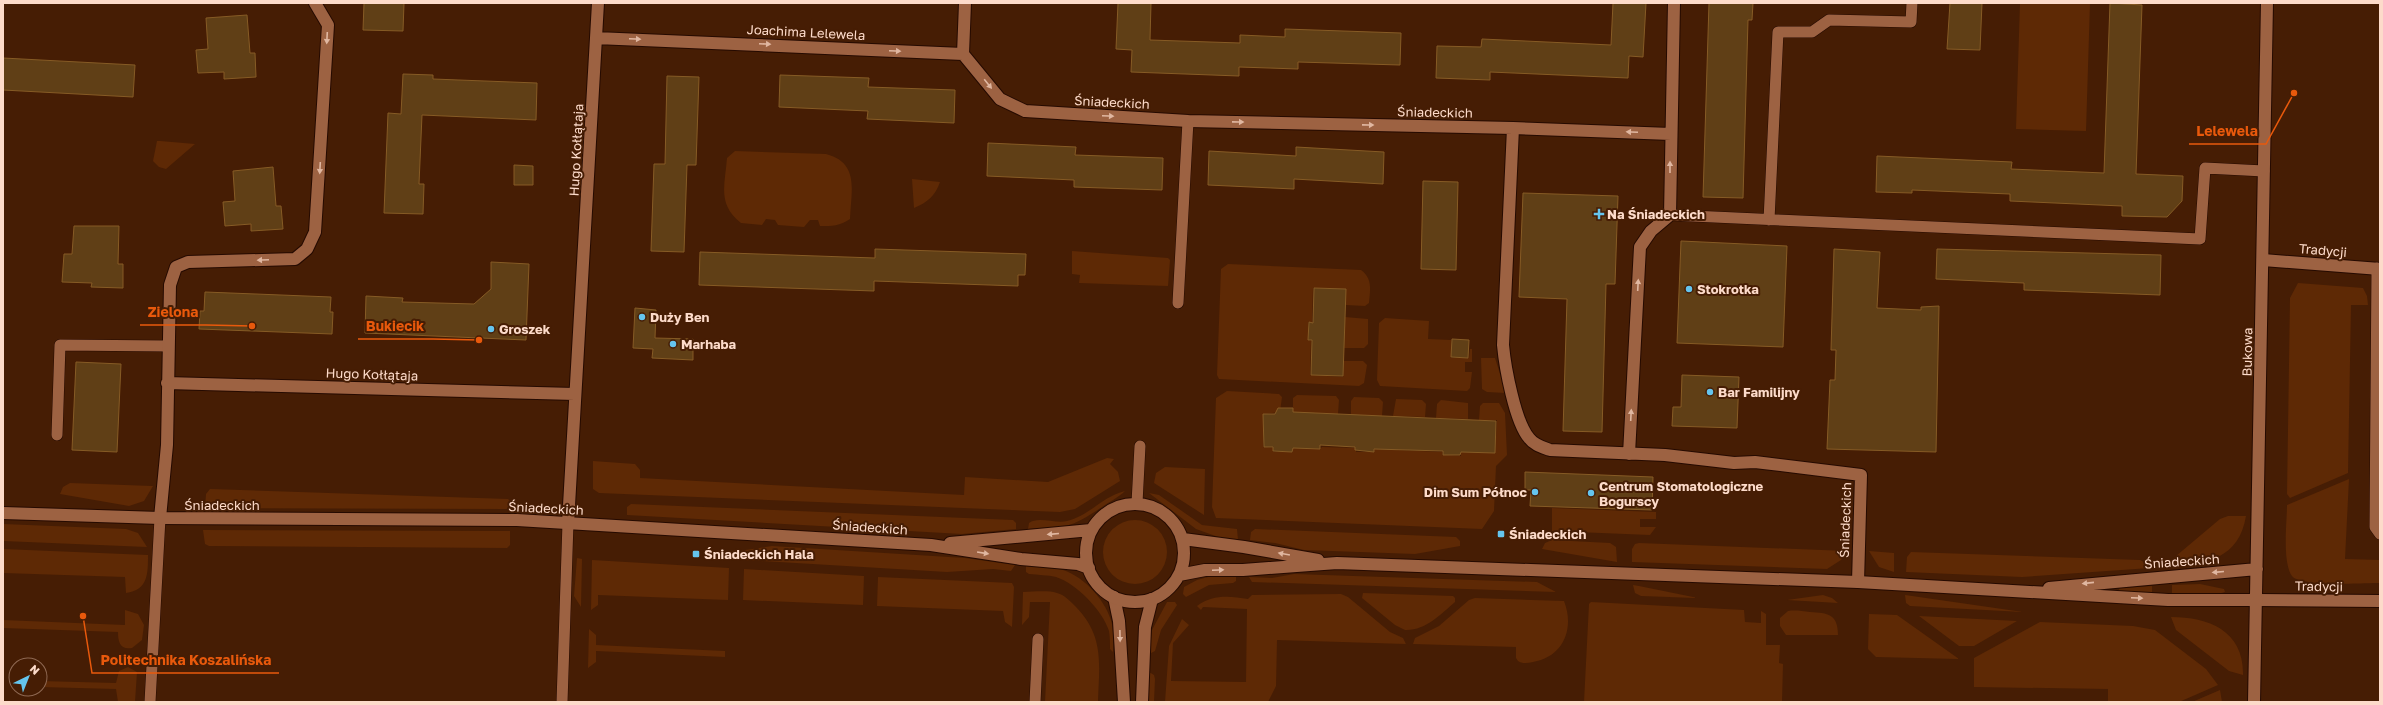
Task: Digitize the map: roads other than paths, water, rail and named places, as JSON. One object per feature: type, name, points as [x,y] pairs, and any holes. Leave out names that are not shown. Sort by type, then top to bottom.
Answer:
[{"type":"street","points":[[160,518],[167,445],[170,285],[176,267],[188,262],[295,258],[307,249],[315,232],[328,25],[315,3]]},
{"type":"street","name":"Hugo Kołłątaja","points":[[568,523],[598,3]]},
{"type":"street","points":[[963,54],[965,3]]},
{"type":"street","points":[[1629,454],[1640,247],[1651,231],[1670,215],[1674,3]]},
{"type":"street","name":"Bukowa","points":[[2254,702],[2267,3]]},
{"type":"street","name":"Joachima Lelewela","points":[[596,38],[963,54]]},
{"type":"street","name":"Śniadeckich","points":[[963,54],[1000,99],[1026,111],[1188,121],[1513,128],[1503,345],[1504,362],[1523,428],[1528,438],[1537,446],[1550,450],[1629,454],[1734,463],[1755,462],[1861,475],[1858,582]]},
{"type":"street","points":[[1513,128],[1671,134]]},
{"type":"street","name":"Tradycji","points":[[2263,260],[2379,268]]},
{"type":"street","name":"Hugo Kołłątaja","points":[[168,383],[575,394]]},
{"type":"street","points":[[1137,503],[1151,506],[1163,512],[1178,528],[1182,539],[1184,562],[1179,575],[1167,590],[1152,599],[1133,602],[1114,597],[1098,585],[1088,568],[1086,549],[1091,530],[1106,513],[1126,504],[1137,503]]},
{"type":"street","name":"Śniadeckich","points":[[3,513],[160,518],[517,520],[931,544],[1021,559],[1078,564],[1088,568]]},
{"type":"street","name":"Śniadeckich","points":[[931,544],[1091,530]]},
{"type":"street","name":"Śniadeckich","points":[[1182,539],[1244,547],[1336,563]]},
{"type":"street","name":"Śniadeckich","points":[[1179,575],[1205,570],[1243,570],[1336,563],[1858,582],[2168,600],[2257,600]]},
{"type":"street","name":"Śniadeckich","points":[[2014,592],[2118,580],[2257,569]]},
{"type":"street","points":[[1114,597],[1120,621],[1124,702]]},
{"type":"street","points":[[1142,702],[1145,627],[1152,599]]},
{"type":"street","name":"Tradycji","points":[[2257,600],[2380,601]]},
{"type":"lane","points":[[1769,220],[1778,32],[1812,32],[1829,20],[1911,22],[1912,3]]},
{"type":"lane","points":[[1178,303],[1188,121]]},
{"type":"lane","points":[[1670,215],[2200,239],[2205,168],[2264,171]]},
{"type":"lane","points":[[2379,268],[2375,527],[2380,534]]},
{"type":"lane","points":[[57,435],[60,345],[168,346]]},
{"type":"lane","points":[[1137,503],[1140,446]]},
{"type":"lane","points":[[150,702],[154,601],[160,518]]},
{"type":"lane","points":[[562,702],[568,523]]},
{"type":"lane","points":[[1035,702],[1038,639]]},
{"type":"place","name":"Lelewela","points":[[2294,93]]},
{"type":"place","name":"Na Śniadeckich","points":[[1599,214]]},
{"type":"place","name":"Stokrotka","points":[[1689,289]]},
{"type":"place","name":"Duży Ben","points":[[642,317]]},
{"type":"place","name":"Zielona","points":[[252,326]]},
{"type":"place","name":"Groszek","points":[[491,329]]},
{"type":"place","name":"Bukiecik","points":[[479,340]]},
{"type":"place","name":"Marhaba","points":[[673,344]]},
{"type":"place","name":"Bar Familijny","points":[[1710,392]]},
{"type":"place","name":"Dim Sum Północ","points":[[1535,492]]},
{"type":"place","name":"Centrum Stomatologiczne Bogurscy","points":[[1591,493]]},
{"type":"place","name":"Śniadeckich","points":[[1501,534]]},
{"type":"place","name":"Śniadeckich Hala","points":[[696,554]]},
{"type":"place","name":"Politechnika Koszalińska","points":[[83,616]]}]
